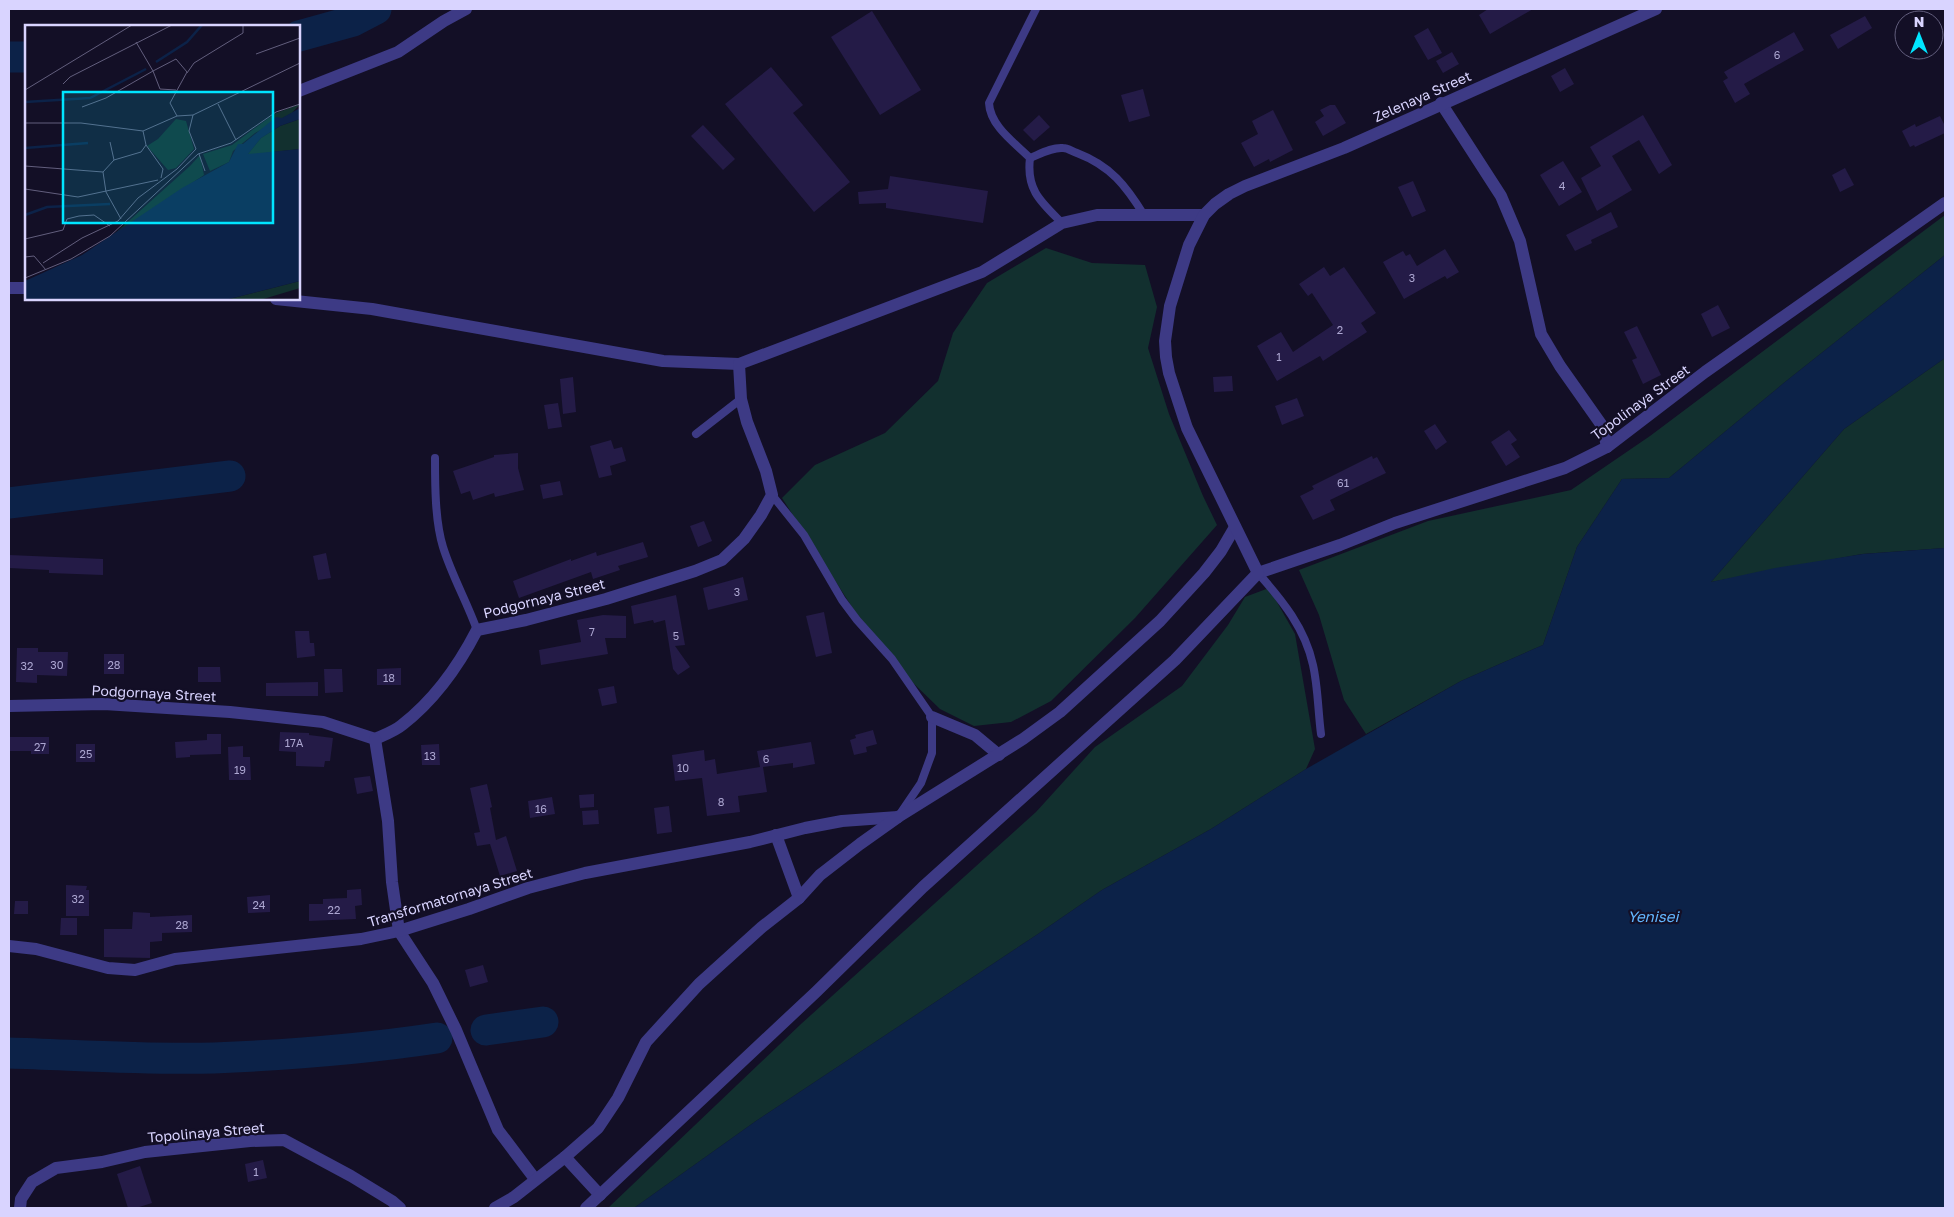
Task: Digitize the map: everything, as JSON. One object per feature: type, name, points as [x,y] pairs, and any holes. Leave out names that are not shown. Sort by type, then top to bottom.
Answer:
[{"type":"street","points":[[300,91],[398,52],[444,21],[466,9]]},
{"type":"street","name":"Zelenaya Street","points":[[1204,215],[1229,194],[1246,186],[1344,148],[1441,103],[1656,9]]},
{"type":"street","points":[[1441,103],[1501,196],[1520,241],[1541,334],[1560,366],[1602,427],[1607,448]]},
{"type":"street","name":"Topolinaya Street","points":[[1258,573],[1340,545],[1395,523],[1565,468],[1607,448],[1706,372],[1945,203]]},
{"type":"street","points":[[286,300],[372,309],[663,361],[740,364],[982,272],[1062,223],[1096,215],[1204,215],[1189,245],[1170,306],[1165,341],[1168,374],[1187,428],[1258,573],[1175,660],[923,887],[816,992],[586,1208]]},
{"type":"street","points":[[9,288],[25,288]]},
{"type":"street","points":[[740,364],[741,398],[747,422],[766,471],[772,495]]},
{"type":"street","name":"Podgornaya Street","points":[[9,706],[104,704],[230,712],[323,722],[375,739],[402,726],[433,695],[468,647],[477,630],[606,600],[695,571],[722,560],[744,539],[772,495]]},
{"type":"street","points":[[495,1208],[514,1197],[598,1128],[618,1098],[646,1042],[699,984],[762,927],[799,898],[820,875],[860,844],[898,817],[999,755],[1060,712],[1160,621],[1204,573],[1221,551],[1235,527]]},
{"type":"street","points":[[932,717],[975,735],[999,755]]},
{"type":"street","points":[[375,739],[388,821],[392,882],[399,930],[433,984],[456,1030],[498,1130],[535,1179]]},
{"type":"street","name":"Transformatornaya Street","points":[[9,946],[36,949],[108,968],[135,970],[175,959],[361,939],[399,930],[528,888],[585,873],[750,842],[842,821],[898,817]]},
{"type":"street","points":[[776,835],[799,898]]},
{"type":"street","name":"Topolinaya Street","points":[[20,1208],[21,1199],[32,1182],[56,1168],[102,1162],[145,1152],[250,1141],[284,1140],[351,1176],[400,1208]]},
{"type":"street","points":[[565,1156],[600,1195]]},
{"type":"lane","points":[[1030,158],[994,122],[989,113],[989,103],[1036,9]]},
{"type":"lane","points":[[1030,158],[1045,151],[1063,148],[1087,157],[1107,168],[1128,189],[1144,215]]},
{"type":"lane","points":[[1030,158],[1028,172],[1032,188],[1042,203],[1062,223]]},
{"type":"lane","points":[[696,434],[741,398]]},
{"type":"lane","points":[[435,458],[435,493],[442,545],[458,588],[477,630]]},
{"type":"lane","points":[[772,495],[804,535],[842,600],[892,659],[932,717],[932,753],[921,783],[898,817]]},
{"type":"lane","points":[[1258,573],[1283,601],[1304,636],[1314,665],[1321,734]]},
{"type":"green space","points":[[1945,215],[1945,255],[1785,382],[1669,478],[1622,479],[1577,547],[1543,645],[1461,681],[1366,734],[1344,700],[1319,615],[1299,570],[1428,521],[1571,490],[1650,436]]},
{"type":"green space","points":[[1046,248],[1092,263],[1145,265],[1157,307],[1148,348],[1169,414],[1217,525],[1135,618],[1051,701],[1011,722],[974,726],[940,709],[909,679],[854,610],[782,498],[815,465],[885,433],[938,381],[953,333],[987,283]]},
{"type":"green space","points":[[1945,358],[1945,548],[1862,554],[1711,582],[1844,429]]},
{"type":"green space","points":[[1269,588],[1295,634],[1315,749],[1306,769],[1211,829],[1102,890],[756,1121],[634,1208],[608,1208],[801,1024],[1036,812],[1095,747],[1182,686],[1228,625],[1245,597]]},
{"type":"water","name":"Yenisei","points":[[1945,255],[1945,358],[1844,429],[1711,582],[1775,568],[1863,554],[1945,548],[1945,1208],[634,1208],[756,1121],[1102,890],[1211,829],[1306,769],[1461,681],[1543,645],[1577,547],[1622,479],[1669,478],[1785,382]]},
{"type":"building","points":[[1488,9],[1533,9],[1490,34],[1479,15]]},
{"type":"building","points":[[872,11],[921,90],[880,115],[831,37]]},
{"type":"building","points":[[1865,16],[1872,28],[1838,49],[1830,35]]},
{"type":"building","points":[[1428,28],[1442,53],[1428,60],[1414,36]]},
{"type":"building","points":[[1794,32],[1804,50],[1744,84],[1750,94],[1735,103],[1723,81],[1728,78],[1724,72]]},
{"type":"building","points":[[1452,52],[1459,64],[1443,73],[1436,61]]},
{"type":"building","points":[[771,67],[803,105],[793,113],[850,182],[814,212],[725,104]]},
{"type":"building","points":[[1565,68],[1574,84],[1560,92],[1551,76]]},
{"type":"building","points":[[1143,89],[1150,116],[1129,122],[1121,95]]},
{"type":"building","points":[[1330,105],[1335,105],[1346,123],[1323,136],[1315,122],[1324,116],[1320,110]]},
{"type":"building","points":[[1273,110],[1293,150],[1270,162],[1269,159],[1254,167],[1241,143],[1258,134],[1252,121]]},
{"type":"building","points":[[1039,115],[1050,127],[1034,141],[1023,130]]},
{"type":"building","points":[[1643,115],[1672,165],[1659,174],[1639,140],[1612,156],[1632,190],[1597,211],[1581,178],[1601,166],[1590,147]]},
{"type":"building","points":[[1940,116],[1945,126],[1945,133],[1915,147],[1914,145],[1910,147],[1902,131],[1915,124],[1916,127]]},
{"type":"building","points":[[703,125],[735,159],[723,170],[691,136]]},
{"type":"building","points":[[1563,161],[1582,192],[1559,206],[1540,175]]},
{"type":"building","points":[[1845,168],[1854,185],[1840,192],[1832,175]]},
{"type":"building","points":[[890,176],[988,191],[983,223],[886,208],[886,203],[859,204],[858,192],[888,189]]},
{"type":"building","points":[[1413,181],[1426,211],[1412,217],[1398,187]]},
{"type":"building","points":[[1611,212],[1618,227],[1591,240],[1592,243],[1575,251],[1566,235]]},
{"type":"building","points":[[1445,249],[1459,272],[1447,279],[1445,276],[1404,299],[1383,262],[1403,251],[1406,256],[1410,254],[1417,266]]},
{"type":"building","points":[[1324,267],[1330,276],[1344,267],[1376,313],[1361,323],[1367,332],[1323,361],[1320,356],[1277,381],[1257,346],[1281,332],[1293,352],[1333,325],[1312,293],[1308,296],[1299,284]]},
{"type":"building","points":[[1718,305],[1730,328],[1712,337],[1701,314]]},
{"type":"building","points":[[1637,326],[1661,375],[1643,384],[1632,360],[1637,358],[1624,332]]},
{"type":"building","points":[[1232,376],[1233,391],[1214,392],[1213,377]]},
{"type":"building","points":[[573,377],[576,412],[563,414],[560,379]]},
{"type":"building","points":[[1297,398],[1304,416],[1282,425],[1275,406]]},
{"type":"building","points":[[558,403],[562,427],[548,429],[544,405]]},
{"type":"building","points":[[1435,424],[1447,442],[1436,450],[1424,431]]},
{"type":"building","points":[[1509,430],[1517,440],[1511,444],[1520,457],[1506,466],[1491,442]]},
{"type":"building","points":[[611,440],[614,449],[622,447],[626,461],[610,466],[612,475],[599,478],[590,446]]},
{"type":"building","points":[[518,453],[518,468],[524,490],[495,497],[494,493],[473,500],[470,491],[461,494],[453,471],[494,457],[494,455]]},
{"type":"building","points":[[1372,456],[1373,459],[1377,457],[1386,473],[1330,500],[1335,510],[1313,520],[1300,496],[1314,489],[1312,486]]},
{"type":"building","points":[[560,481],[563,495],[543,499],[540,485]]},
{"type":"building","points":[[704,521],[712,541],[698,547],[690,526]]},
{"type":"building","points":[[643,542],[648,557],[618,566],[620,570],[593,579],[591,572],[519,598],[513,581],[571,559],[571,561],[596,552],[597,556]]},
{"type":"building","points":[[326,553],[331,578],[318,580],[313,556]]},
{"type":"building","points":[[9,555],[103,559],[103,575],[49,573],[49,570],[9,568]]},
{"type":"building","points":[[743,577],[748,600],[708,610],[703,588]]},
{"type":"building","points":[[676,595],[685,645],[675,646],[690,667],[678,675],[673,669],[665,620],[654,623],[653,620],[634,624],[631,606]]},
{"type":"building","points":[[824,612],[832,653],[816,657],[806,616]]},
{"type":"building","points":[[603,615],[626,616],[626,638],[605,638],[608,654],[541,665],[539,650],[581,642],[577,620]]},
{"type":"building","points":[[295,631],[309,631],[310,643],[314,643],[315,656],[297,658]]},
{"type":"building","points":[[17,648],[38,648],[38,652],[68,652],[67,676],[37,675],[37,683],[16,682]]},
{"type":"building","points":[[104,654],[124,654],[124,674],[104,674]]},
{"type":"building","points":[[198,667],[220,667],[221,682],[198,682]]},
{"type":"building","points":[[401,668],[401,685],[377,685],[377,669]]},
{"type":"building","points":[[324,669],[342,669],[343,692],[325,693]]},
{"type":"building","points":[[318,682],[318,696],[266,696],[266,683]]},
{"type":"building","points":[[614,686],[617,703],[602,706],[598,689]]},
{"type":"building","points":[[873,730],[877,744],[866,747],[867,752],[854,755],[850,740],[856,738],[855,735]]},
{"type":"building","points":[[280,732],[309,733],[309,735],[333,738],[330,761],[325,761],[324,767],[296,766],[296,752],[279,751]]},
{"type":"building","points":[[207,734],[221,734],[221,754],[190,755],[190,757],[176,758],[175,742],[207,740]]},
{"type":"building","points":[[9,737],[49,737],[49,754],[31,754],[31,751],[9,751]]},
{"type":"building","points":[[811,742],[815,764],[793,768],[793,763],[763,767],[767,792],[738,796],[740,812],[707,816],[702,778],[675,781],[672,755],[704,750],[705,761],[715,759],[717,774],[760,767],[757,751]]},
{"type":"building","points":[[76,744],[95,744],[95,762],[76,762]]},
{"type":"building","points":[[439,744],[440,765],[422,765],[421,745]]},
{"type":"building","points":[[243,746],[243,757],[250,757],[251,780],[229,780],[228,747]]},
{"type":"building","points":[[370,776],[373,791],[357,794],[354,778]]},
{"type":"building","points":[[487,784],[496,840],[506,836],[517,871],[500,876],[490,844],[477,846],[474,833],[480,832],[470,788]]},
{"type":"building","points":[[594,794],[594,807],[580,808],[579,795]]},
{"type":"building","points":[[552,797],[555,814],[530,818],[528,801]]},
{"type":"building","points":[[669,806],[672,832],[657,834],[654,808]]},
{"type":"building","points":[[598,810],[599,824],[583,825],[582,811]]},
{"type":"building","points":[[66,885],[87,886],[86,890],[89,890],[89,916],[66,916]]},
{"type":"building","points":[[361,889],[362,905],[355,906],[356,919],[309,921],[309,904],[323,904],[323,899],[347,898],[347,890]]},
{"type":"building","points":[[270,895],[270,912],[248,913],[247,897]]},
{"type":"building","points":[[15,901],[28,901],[28,914],[14,914]]},
{"type":"building","points":[[133,912],[150,913],[150,917],[192,915],[192,932],[162,933],[162,941],[150,942],[150,958],[104,957],[104,929],[132,929]]},
{"type":"building","points":[[61,918],[77,918],[77,935],[60,935]]},
{"type":"building","points":[[483,965],[488,982],[470,987],[465,970]]},
{"type":"building","points":[[263,1160],[267,1178],[248,1182],[245,1164]]},
{"type":"building","points":[[140,1166],[152,1203],[136,1208],[128,1208],[117,1174]]},
{"type":"waterway","points":[[300,36],[353,21],[376,9]]},
{"type":"waterway","points":[[9,57],[25,57]]},
{"type":"waterway","points":[[9,503],[230,476]]},
{"type":"waterway","points":[[486,1030],[543,1022]]},
{"type":"waterway","points":[[9,1053],[137,1058],[214,1058],[326,1051],[437,1038]]}]
